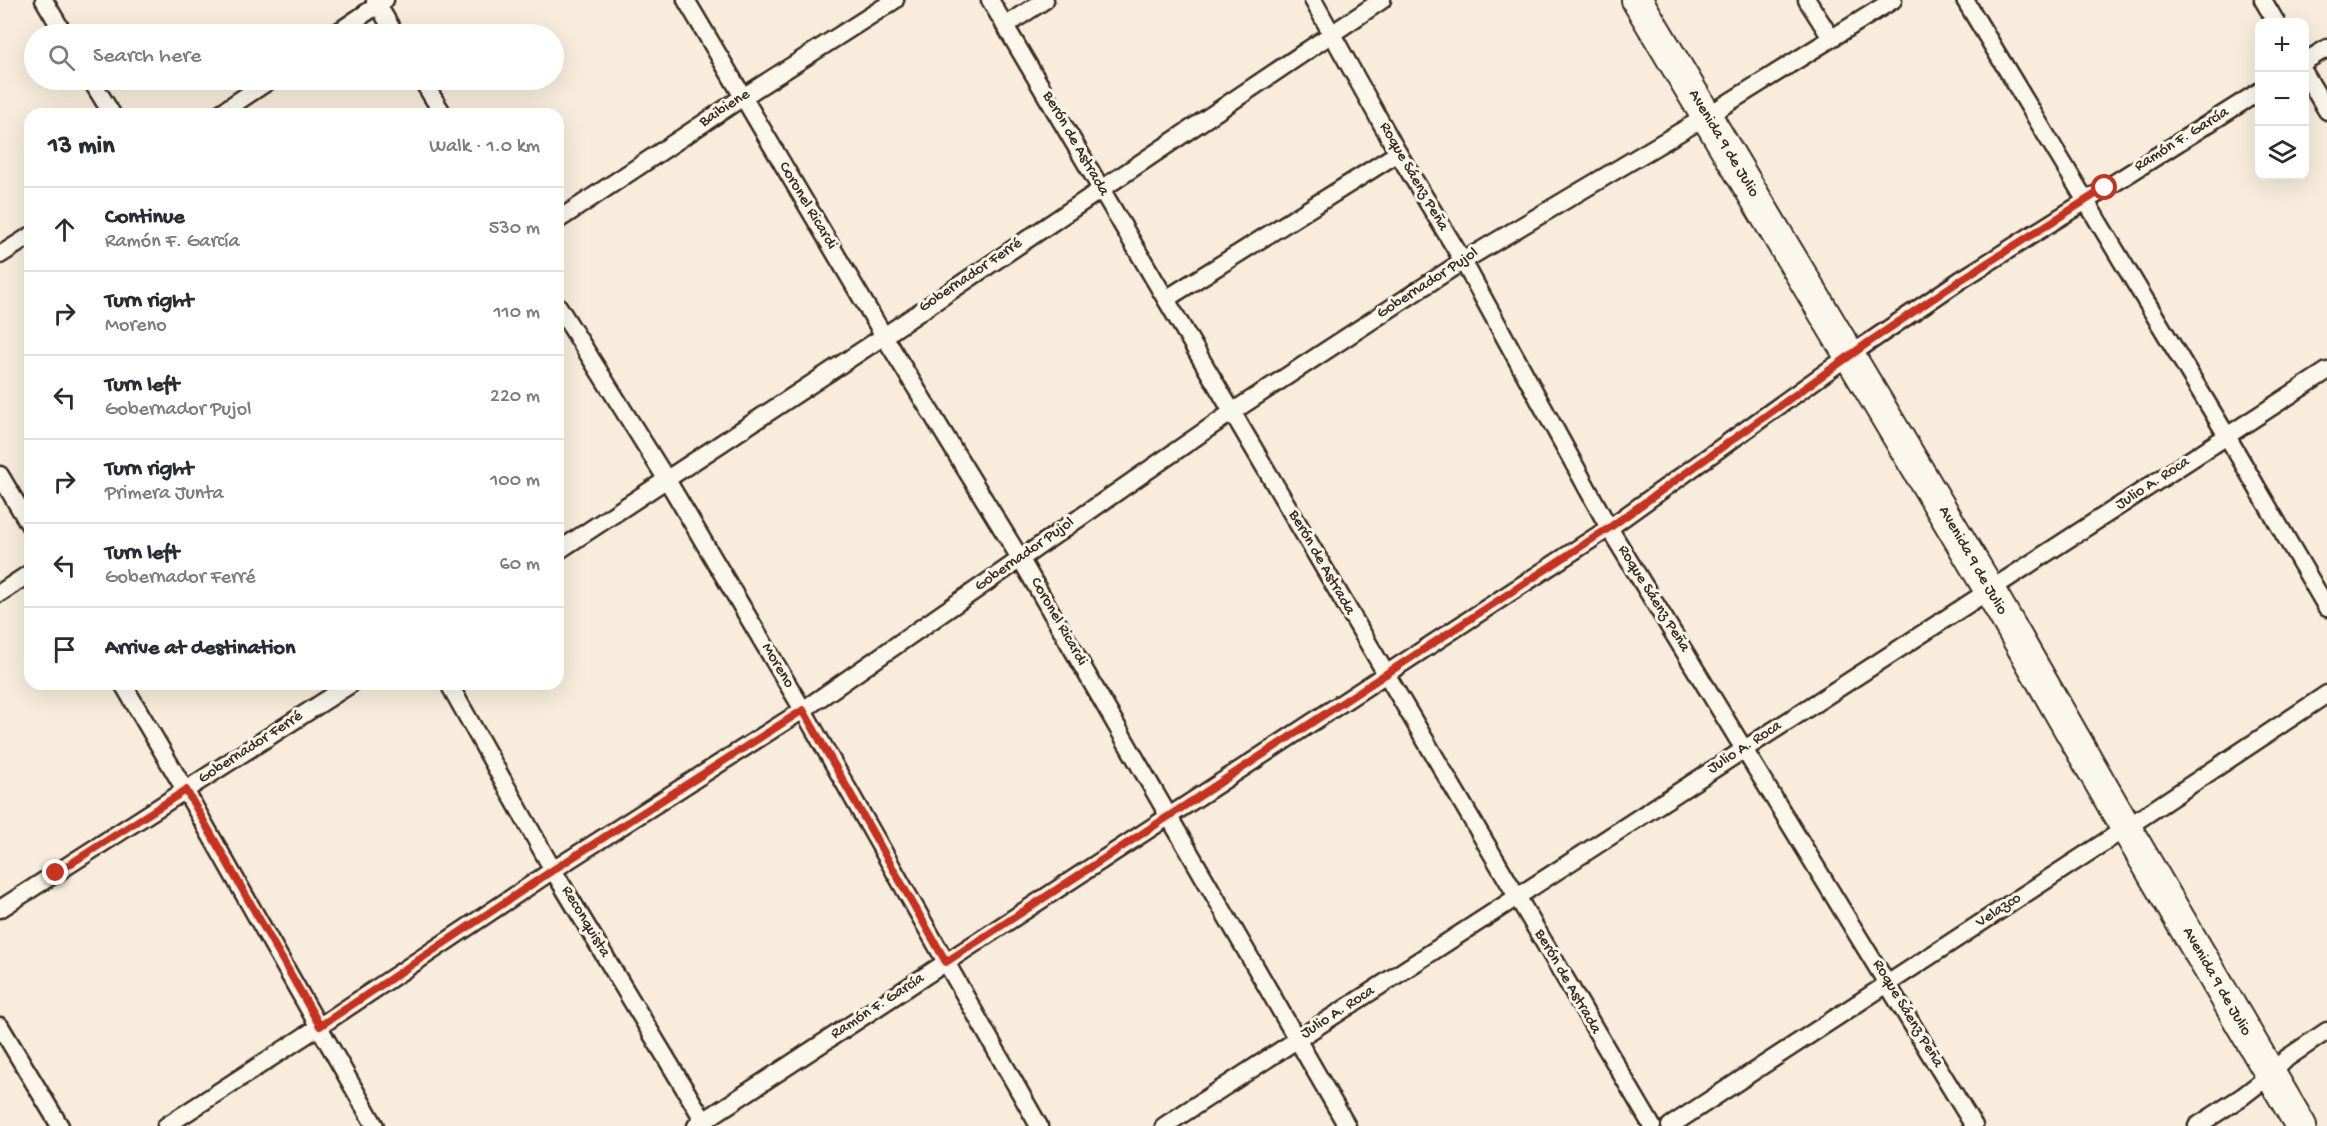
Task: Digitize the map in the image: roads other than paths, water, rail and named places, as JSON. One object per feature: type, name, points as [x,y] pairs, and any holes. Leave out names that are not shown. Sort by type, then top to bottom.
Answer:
[{"type":"highway","name":"Avenida 9 de Julio","points":[[1637,0],[1989,589],[2301,1126]]},
{"type":"street","points":[[44,0],[58,24]]},
{"type":"street","name":"Coronel Ricardi","points":[[686,0],[884,336],[1020,558],[1347,1126]]},
{"type":"street","name":"Baibiene","points":[[564,216],[743,97],[895,0]]},
{"type":"street","name":"Berón de Astrada","points":[[990,0],[1652,1126]]},
{"type":"street","points":[[1005,26],[1045,0]]},
{"type":"street","name":"Roque Sáenz Peña","points":[[1313,0],[1398,153],[1462,261],[1609,528],[1974,1126]]},
{"type":"street","name":"Gobernador Ferré","points":[[564,547],[884,336],[1100,188],[1382,0]]},
{"type":"street","points":[[1807,0],[1831,38]]},
{"type":"street","name":"Gobernador Pujol","points":[[166,1126],[553,870],[803,710],[1232,412],[1462,261],[1707,116],[1893,0]]},
{"type":"street","points":[[1965,0],[2227,436],[2327,608]]},
{"type":"street","points":[[2263,0],[2274,18]]},
{"type":"street","points":[[349,24],[379,2],[390,24]]},
{"type":"street","points":[[2309,59],[2327,48]]},
{"type":"street","points":[[2309,80],[2327,111]]},
{"type":"street","points":[[97,90],[108,108]]},
{"type":"street","points":[[228,108],[255,90]]},
{"type":"street","points":[[428,90],[438,108]]},
{"type":"street","name":"Ramón F. García","points":[[702,1124],[1609,528],[1850,355],[1959,281],[2255,94]]},
{"type":"street","points":[[1166,299],[1398,153]]},
{"type":"street","points":[[0,255],[24,240]]},
{"type":"street","name":"Moreno","points":[[564,316],[667,480],[803,710],[1039,1126]]},
{"type":"street","name":"Julio A. Roca","points":[[1164,1126],[2327,371]]},
{"type":"street","points":[[0,475],[24,516]]},
{"type":"street","points":[[0,593],[24,577]]},
{"type":"street","points":[[127,690],[186,790],[375,1126]]},
{"type":"street","name":"Gobernador Ferré","points":[[0,909],[342,690]]},
{"type":"street","name":"Reconquista","points":[[452,690],[553,870],[702,1124]]},
{"type":"street","name":"Velazco","points":[[1670,1126],[2327,694]]},
{"type":"street","points":[[0,1026],[60,1126]]},
{"type":"street","points":[[2197,1126],[2243,1096],[2287,1058],[2327,1031]]}]
